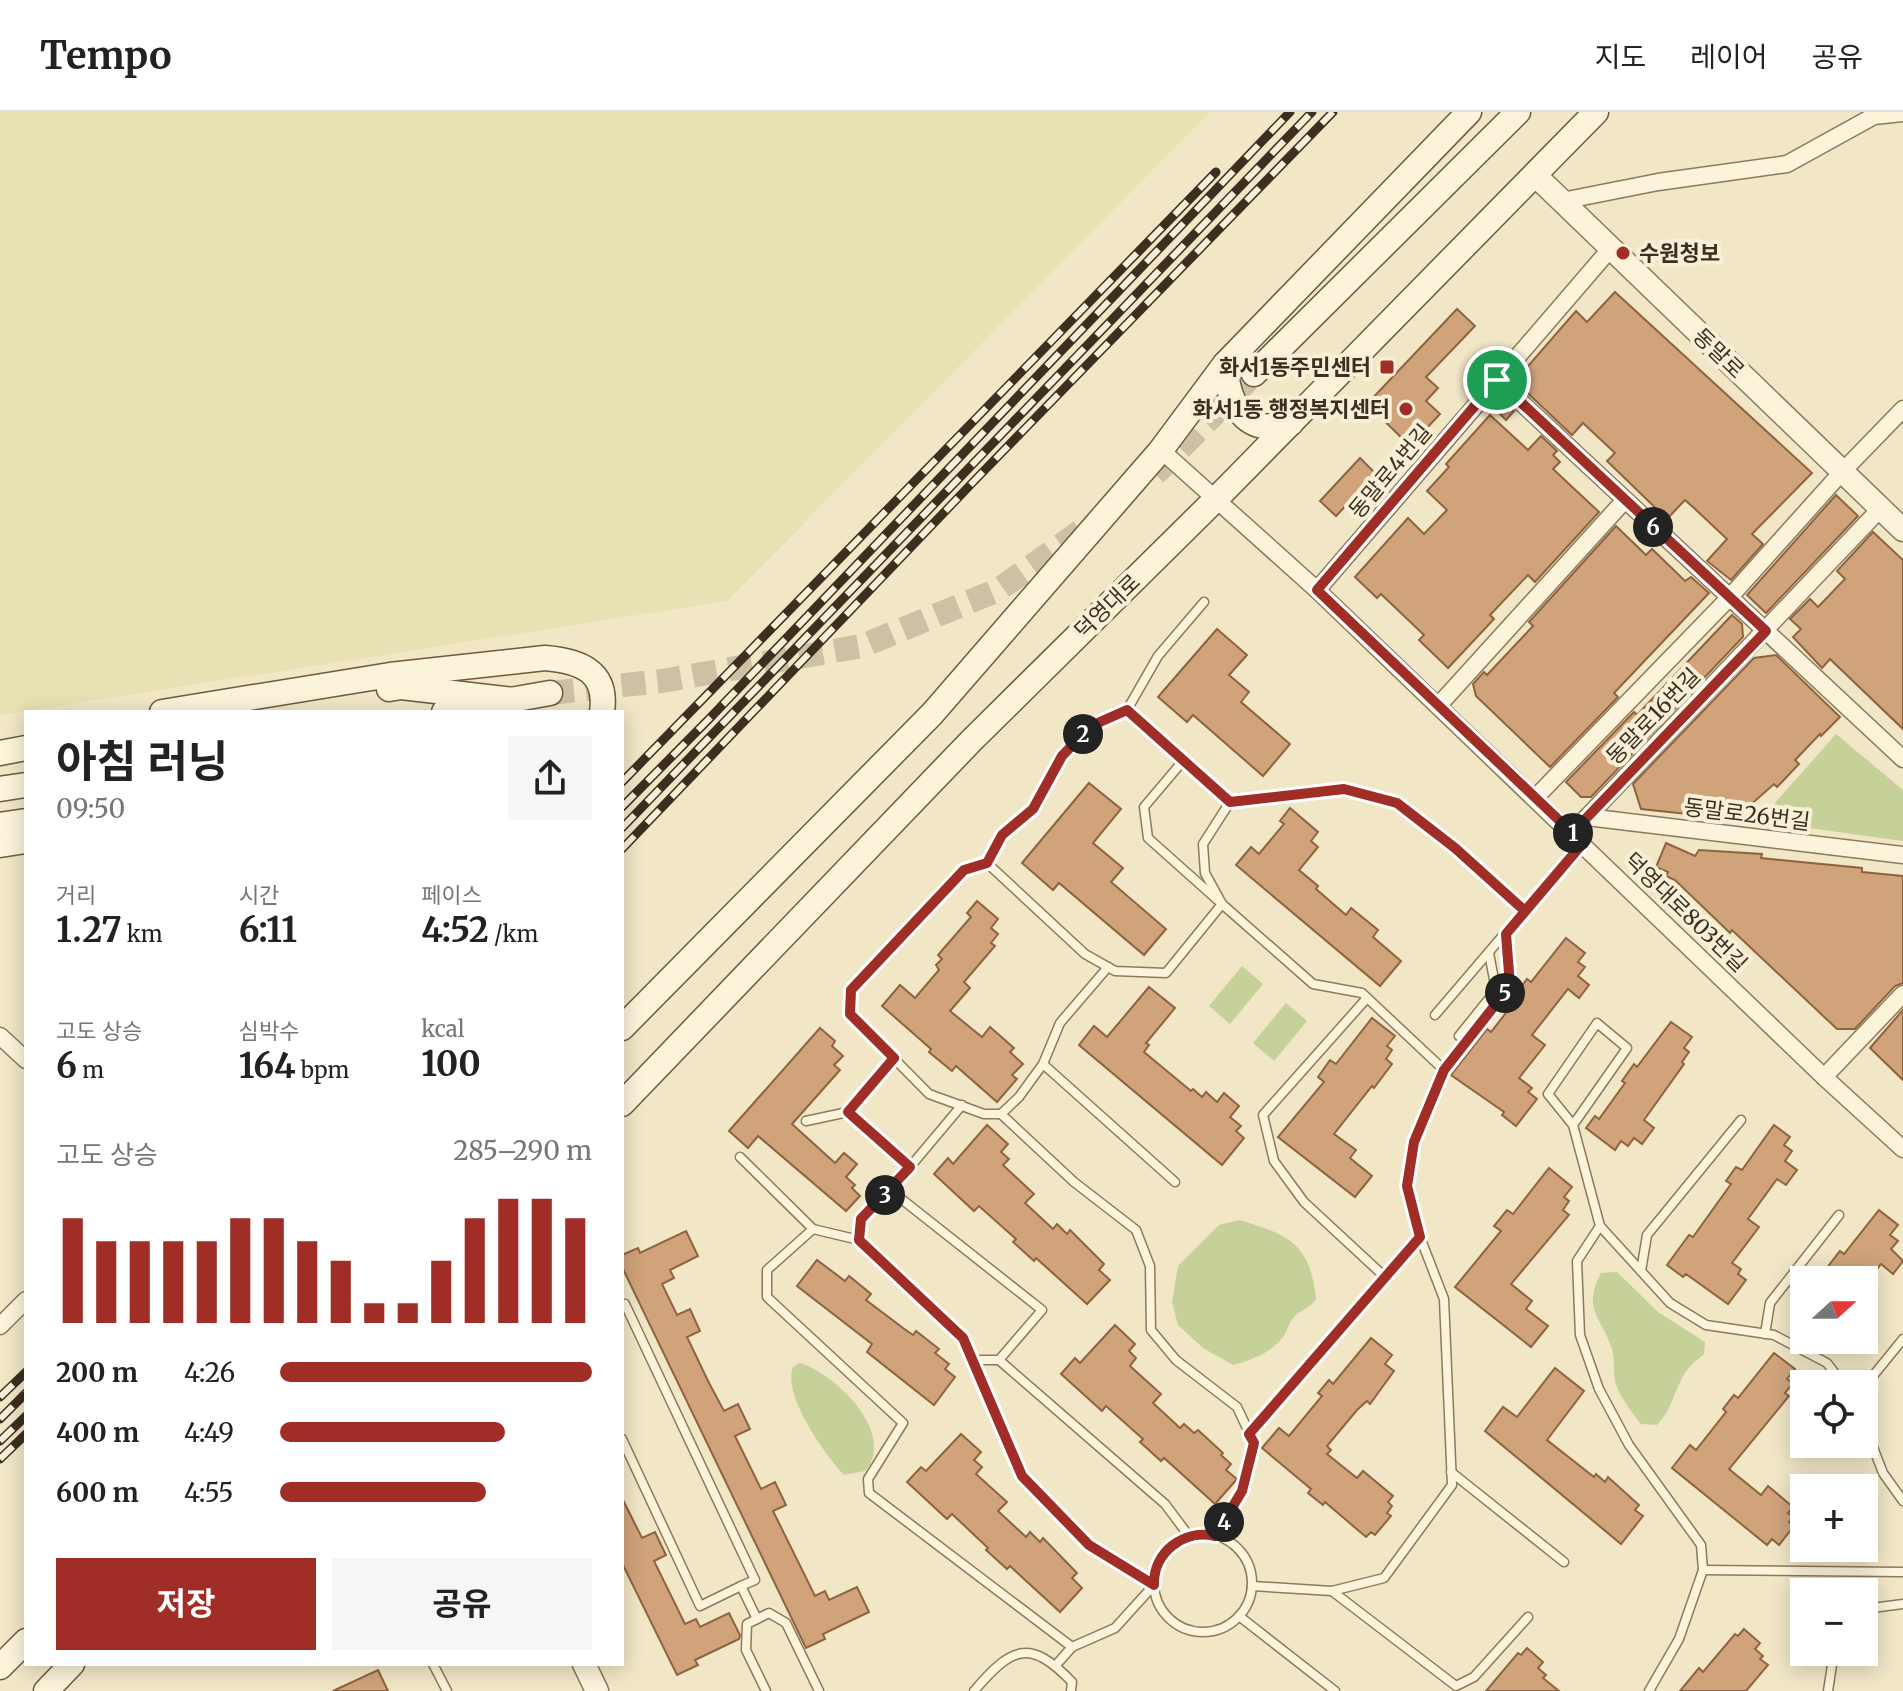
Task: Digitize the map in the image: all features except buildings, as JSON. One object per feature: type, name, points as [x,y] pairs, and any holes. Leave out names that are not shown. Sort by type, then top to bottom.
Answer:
[{"type":"main road","points":[[624,1026],[932,714],[1161,450],[1225,364],[1469,112]]},
{"type":"main road","points":[[1254,374],[1518,112]]},
{"type":"main road","name":"덕영대로","points":[[624,1102],[960,752],[1215,500],[1596,112]]},
{"type":"main road","points":[[1225,364],[1226,381],[1233,403],[1245,420],[1263,426],[1280,427],[1291,423]]},
{"type":"main road","points":[[174,710],[390,675],[545,658],[567,660],[587,668],[599,682],[602,710]]},
{"type":"main road","points":[[259,710],[401,687],[514,700]]},
{"type":"main road","points":[[456,710],[550,693]]},
{"type":"main road","points":[[493,710],[514,700]]},
{"type":"main road","points":[[0,738],[24,734]]},
{"type":"main road","points":[[0,753],[24,748]]},
{"type":"main road","points":[[0,789],[24,785]]},
{"type":"main road","points":[[0,825],[24,821]]},
{"type":"main road","points":[[0,845],[24,841]]},
{"type":"main road","points":[[0,1667],[24,1643]]},
{"type":"main road","points":[[46,1691],[70,1666]]},
{"type":"street","points":[[1562,201],[1658,182],[1787,164],[1874,116],[1903,113]]},
{"type":"street","name":"동말로","points":[[1535,175],[1903,530]]},
{"type":"street","name":"동말로4번길","points":[[1317,590],[1611,248]]},
{"type":"street","points":[[1497,380],[1903,759]]},
{"type":"street","points":[[1536,797],[1729,598],[1903,409]]},
{"type":"street","name":"덕영대로803번길","points":[[1161,450],[1317,590],[1536,797],[1824,1077],[1903,1149]]},
{"type":"street","points":[[1438,706],[1624,501]]},
{"type":"street","name":"동말로16번길","points":[[1577,838],[1587,817],[1880,509]]},
{"type":"street","name":"동말로26번길","points":[[1587,817],[1903,855]]},
{"type":"street","points":[[1824,1077],[1903,994]]},
{"type":"street","points":[[0,1036],[24,1058]]},
{"type":"street","points":[[0,1326],[24,1302]]},
{"type":"street","points":[[585,1666],[597,1691]]},
{"type":"lane","points":[[1204,602],[1158,656],[1127,710],[1091,726],[1062,756],[1033,809],[1002,835],[987,863],[964,870],[851,990],[850,1014],[929,1094],[984,1114],[1001,1114],[1074,1182],[1136,1230],[1150,1266],[1151,1330],[1176,1360],[1237,1407],[1254,1443],[1242,1491],[1215,1536]]},
{"type":"lane","points":[[1127,710],[1230,802],[1344,789],[1397,803],[1455,848],[1525,911]]},
{"type":"lane","points":[[1183,761],[1144,807],[1148,838],[1313,984],[1362,993],[1444,1070]]},
{"type":"lane","points":[[1222,904],[1205,873],[1203,844],[1230,802]]},
{"type":"lane","points":[[1435,1015],[1525,911],[1577,838]]},
{"type":"lane","points":[[987,863],[1085,954],[1115,971],[1166,973],[1222,904]]},
{"type":"lane","points":[[1252,1586],[1332,1591],[1384,1578],[1452,1485],[1444,1299],[1420,1237],[1407,1186],[1414,1142],[1444,1070],[1510,986],[1506,934]]},
{"type":"lane","points":[[1459,1036],[1496,990],[1489,953]]},
{"type":"lane","points":[[1001,1114],[1019,1097],[1043,1064],[1060,1023],[1108,967]]},
{"type":"lane","points":[[1367,998],[1263,1115],[1274,1161],[1304,1202],[1385,1277]]},
{"type":"lane","points":[[1573,1125],[1627,1048],[1597,1023],[1548,1094],[1573,1125],[1600,1226],[1670,1303],[1706,1325],[1774,1335],[1827,1363],[1832,1370]]},
{"type":"lane","points":[[806,1121],[848,1112],[894,1058]]},
{"type":"lane","points":[[1043,1064],[1175,1182]]},
{"type":"lane","points":[[859,1240],[861,1219],[890,1190],[962,1105]]},
{"type":"lane","points":[[848,1112],[910,1167]]},
{"type":"lane","points":[[1641,1271],[1647,1235],[1741,1120]]},
{"type":"lane","points":[[740,1157],[813,1229],[859,1240],[963,1338],[1022,1476],[1089,1545],[1154,1585]]},
{"type":"lane","points":[[890,1190],[1042,1310],[999,1360]]},
{"type":"lane","points":[[1765,1334],[1770,1303],[1839,1215]]},
{"type":"lane","points":[[1600,1226],[1577,1261],[1580,1335],[1599,1389],[1629,1445],[1701,1545],[1703,1570],[1679,1639],[1649,1691]]},
{"type":"lane","points":[[813,1229],[767,1270],[767,1297],[903,1423],[868,1479],[869,1493],[1072,1647]]},
{"type":"lane","points":[[1249,1434],[1420,1237]]},
{"type":"lane","points":[[624,1443],[700,1606],[755,1580],[625,1304]]},
{"type":"lane","points":[[1878,1370],[1903,1339]]},
{"type":"lane","points":[[973,1360],[999,1360],[1165,1504],[1189,1536]]},
{"type":"lane","points":[[1877,1458],[1883,1473],[1903,1501]]},
{"type":"lane","points":[[1451,1472],[1564,1562]]},
{"type":"lane","points":[[1189,1536],[1215,1536],[1227,1540],[1240,1550],[1249,1564],[1251,1597],[1232,1623],[1217,1631],[1201,1633],[1185,1629],[1170,1621],[1160,1608],[1154,1577],[1163,1555],[1189,1536]]},
{"type":"lane","points":[[1703,1570],[1903,1572]]},
{"type":"lane","points":[[1056,1665],[1072,1647],[1115,1628],[1154,1585]]},
{"type":"lane","points":[[741,1586],[757,1619]]},
{"type":"lane","points":[[1332,1591],[1456,1686],[1474,1677],[1528,1617]]},
{"type":"lane","points":[[1878,1607],[1903,1604]]},
{"type":"lane","points":[[766,1691],[746,1650],[747,1624],[769,1613],[786,1623],[819,1691]]},
{"type":"lane","points":[[1239,1616],[1335,1691]]},
{"type":"lane","points":[[974,1691],[993,1669],[1020,1652],[1036,1653],[1056,1665],[1072,1682],[1071,1691]]},
{"type":"lane","points":[[434,1666],[447,1691]]},
{"type":"lane","points":[[1828,1691],[1832,1666]]},
{"type":"shaded area","points":[[0,112],[1210,112],[727,601],[0,715]]},
{"type":"green space","points":[[1836,734],[1903,790],[1903,841],[1759,821]]},
{"type":"green space","points":[[1242,966],[1263,984],[1230,1024],[1209,1006]]},
{"type":"green space","points":[[1286,1003],[1307,1021],[1274,1061],[1253,1043]]},
{"type":"green space","points":[[1239,1220],[1271,1231],[1294,1244],[1308,1265],[1316,1299],[1294,1317],[1283,1337],[1267,1352],[1233,1365],[1203,1348],[1178,1325],[1172,1302],[1178,1266],[1219,1225]]},
{"type":"green space","points":[[1617,1272],[1658,1312],[1705,1342],[1704,1354],[1685,1373],[1657,1425],[1641,1424],[1622,1398],[1615,1381],[1612,1349],[1595,1312],[1593,1295],[1601,1273]]},
{"type":"green space","points":[[800,1363],[830,1379],[845,1392],[868,1423],[873,1456],[865,1471],[844,1475],[807,1424],[791,1379],[793,1367]]},
{"type":"tunnel","points":[[1155,474],[1254,374]]},
{"type":"tunnel","points":[[550,693],[662,681],[862,646],[998,590],[1091,524]]},
{"type":"railway","points":[[624,805],[1290,112]]},
{"type":"railway","points":[[624,826],[1312,112]]},
{"type":"railway","points":[[624,847],[1333,112]]},
{"type":"railway","points":[[624,780],[1216,172]]},
{"type":"railway","points":[[0,1397],[24,1374]]},
{"type":"railway","points":[[0,1419],[24,1395]]},
{"type":"railway","points":[[0,1441],[24,1418]]},
{"type":"railway","points":[[0,1459],[24,1436]]},
{"type":"place","name":"수원청보","points":[[1623,253]]},
{"type":"place","name":"화서1동주민센터","points":[[1387,367]]},
{"type":"place","name":"화서1동 행정복지센터","points":[[1406,409]]},
{"type":"route","points":[[1497,380],[1317,590],[1583,843],[1525,911],[1455,848],[1397,803],[1344,789],[1230,802],[1127,710],[1091,726],[1062,756],[1033,809],[1002,835],[987,863],[964,870],[851,990],[850,1014],[894,1058],[848,1112],[910,1167],[861,1219],[859,1240],[963,1338],[1022,1476],[1089,1545],[1154,1585],[1158,1562],[1168,1548],[1196,1534],[1215,1536],[1242,1491],[1254,1443],[1249,1434],[1420,1237],[1407,1186],[1414,1142],[1444,1070],[1510,986],[1506,934],[1583,843],[1572,833],[1766,631],[1497,380]]}]
